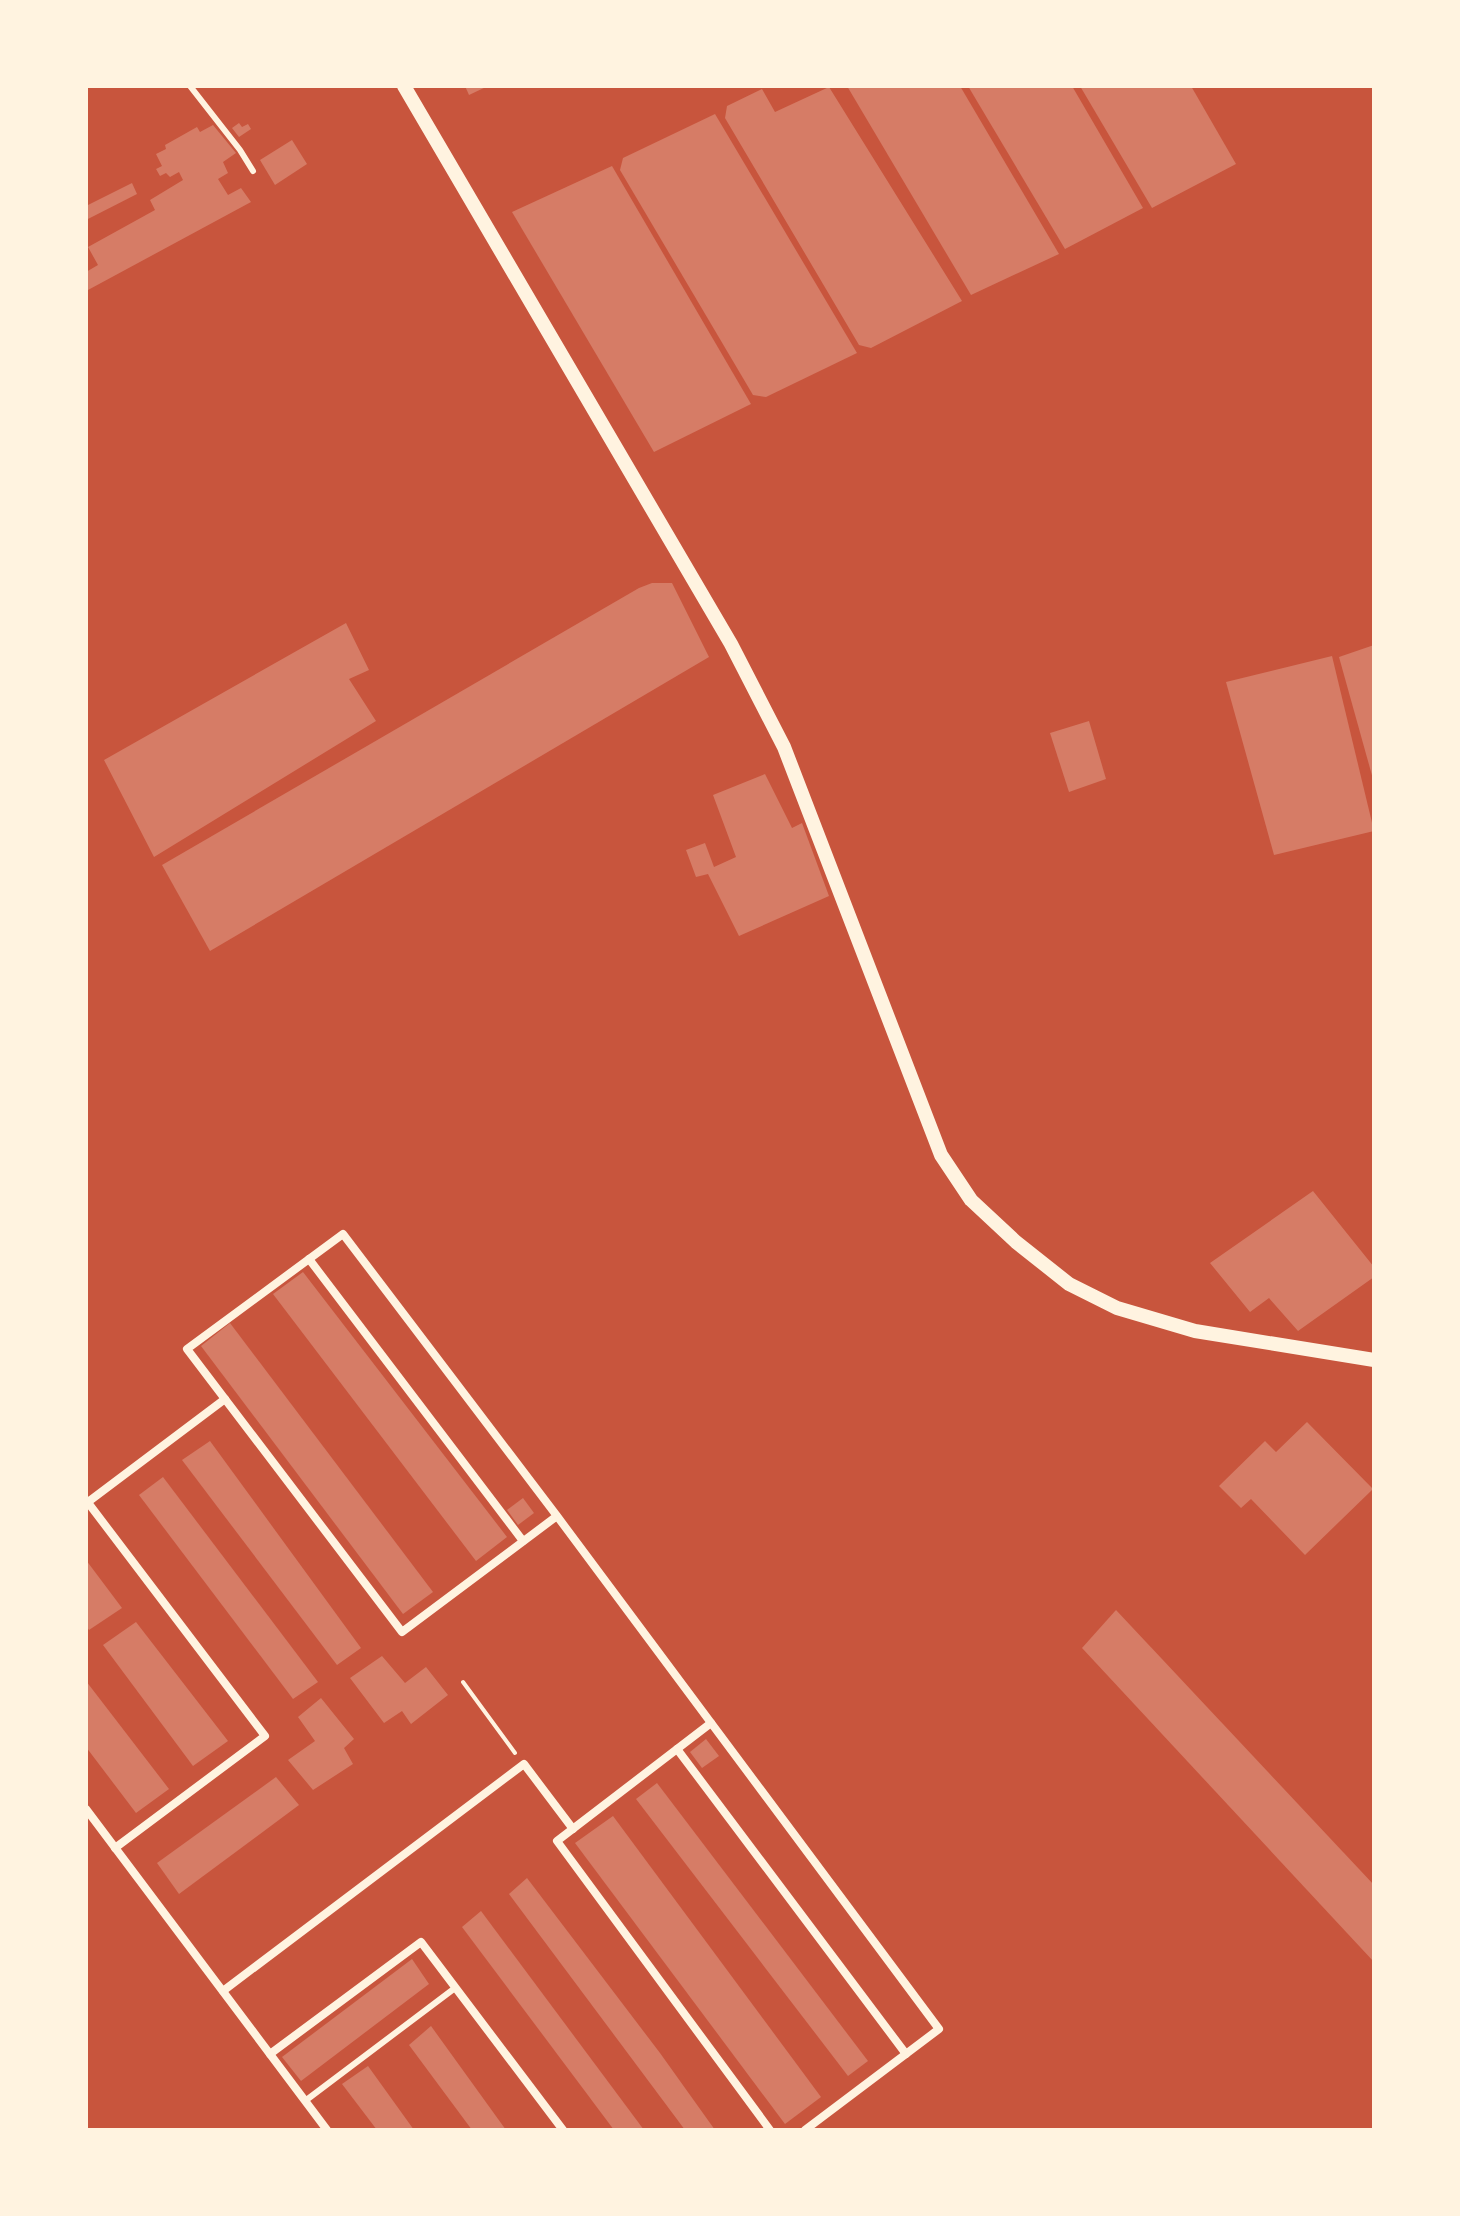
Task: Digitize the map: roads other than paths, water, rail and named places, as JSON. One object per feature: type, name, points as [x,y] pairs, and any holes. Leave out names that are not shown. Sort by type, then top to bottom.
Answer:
[{"type":"street","points":[[404,86],[731,644],[784,747],[941,1155],[971,1200],[1016,1242],[1069,1284],[1117,1308],[1195,1331],[1374,1360]]},
{"type":"street","points":[[557,1516],[402,1632],[187,1349],[343,1234],[557,1516],[939,2029],[805,2130]]},
{"type":"street","points":[[309,1259],[523,1541]]},
{"type":"street","points":[[115,1848],[265,1736],[87,1501],[225,1399]]},
{"type":"street","points":[[711,1723],[557,1841],[770,2130]]},
{"type":"street","points":[[677,1749],[906,2054]]},
{"type":"street","points":[[223,1991],[524,1764],[573,1829]]},
{"type":"street","points":[[86,1809],[327,2130]]},
{"type":"street","points":[[270,2054],[421,1942],[563,2130]]},
{"type":"lane","points":[[190,86],[253,171]]},
{"type":"lane","points":[[305,2101],[455,1988]]}]
